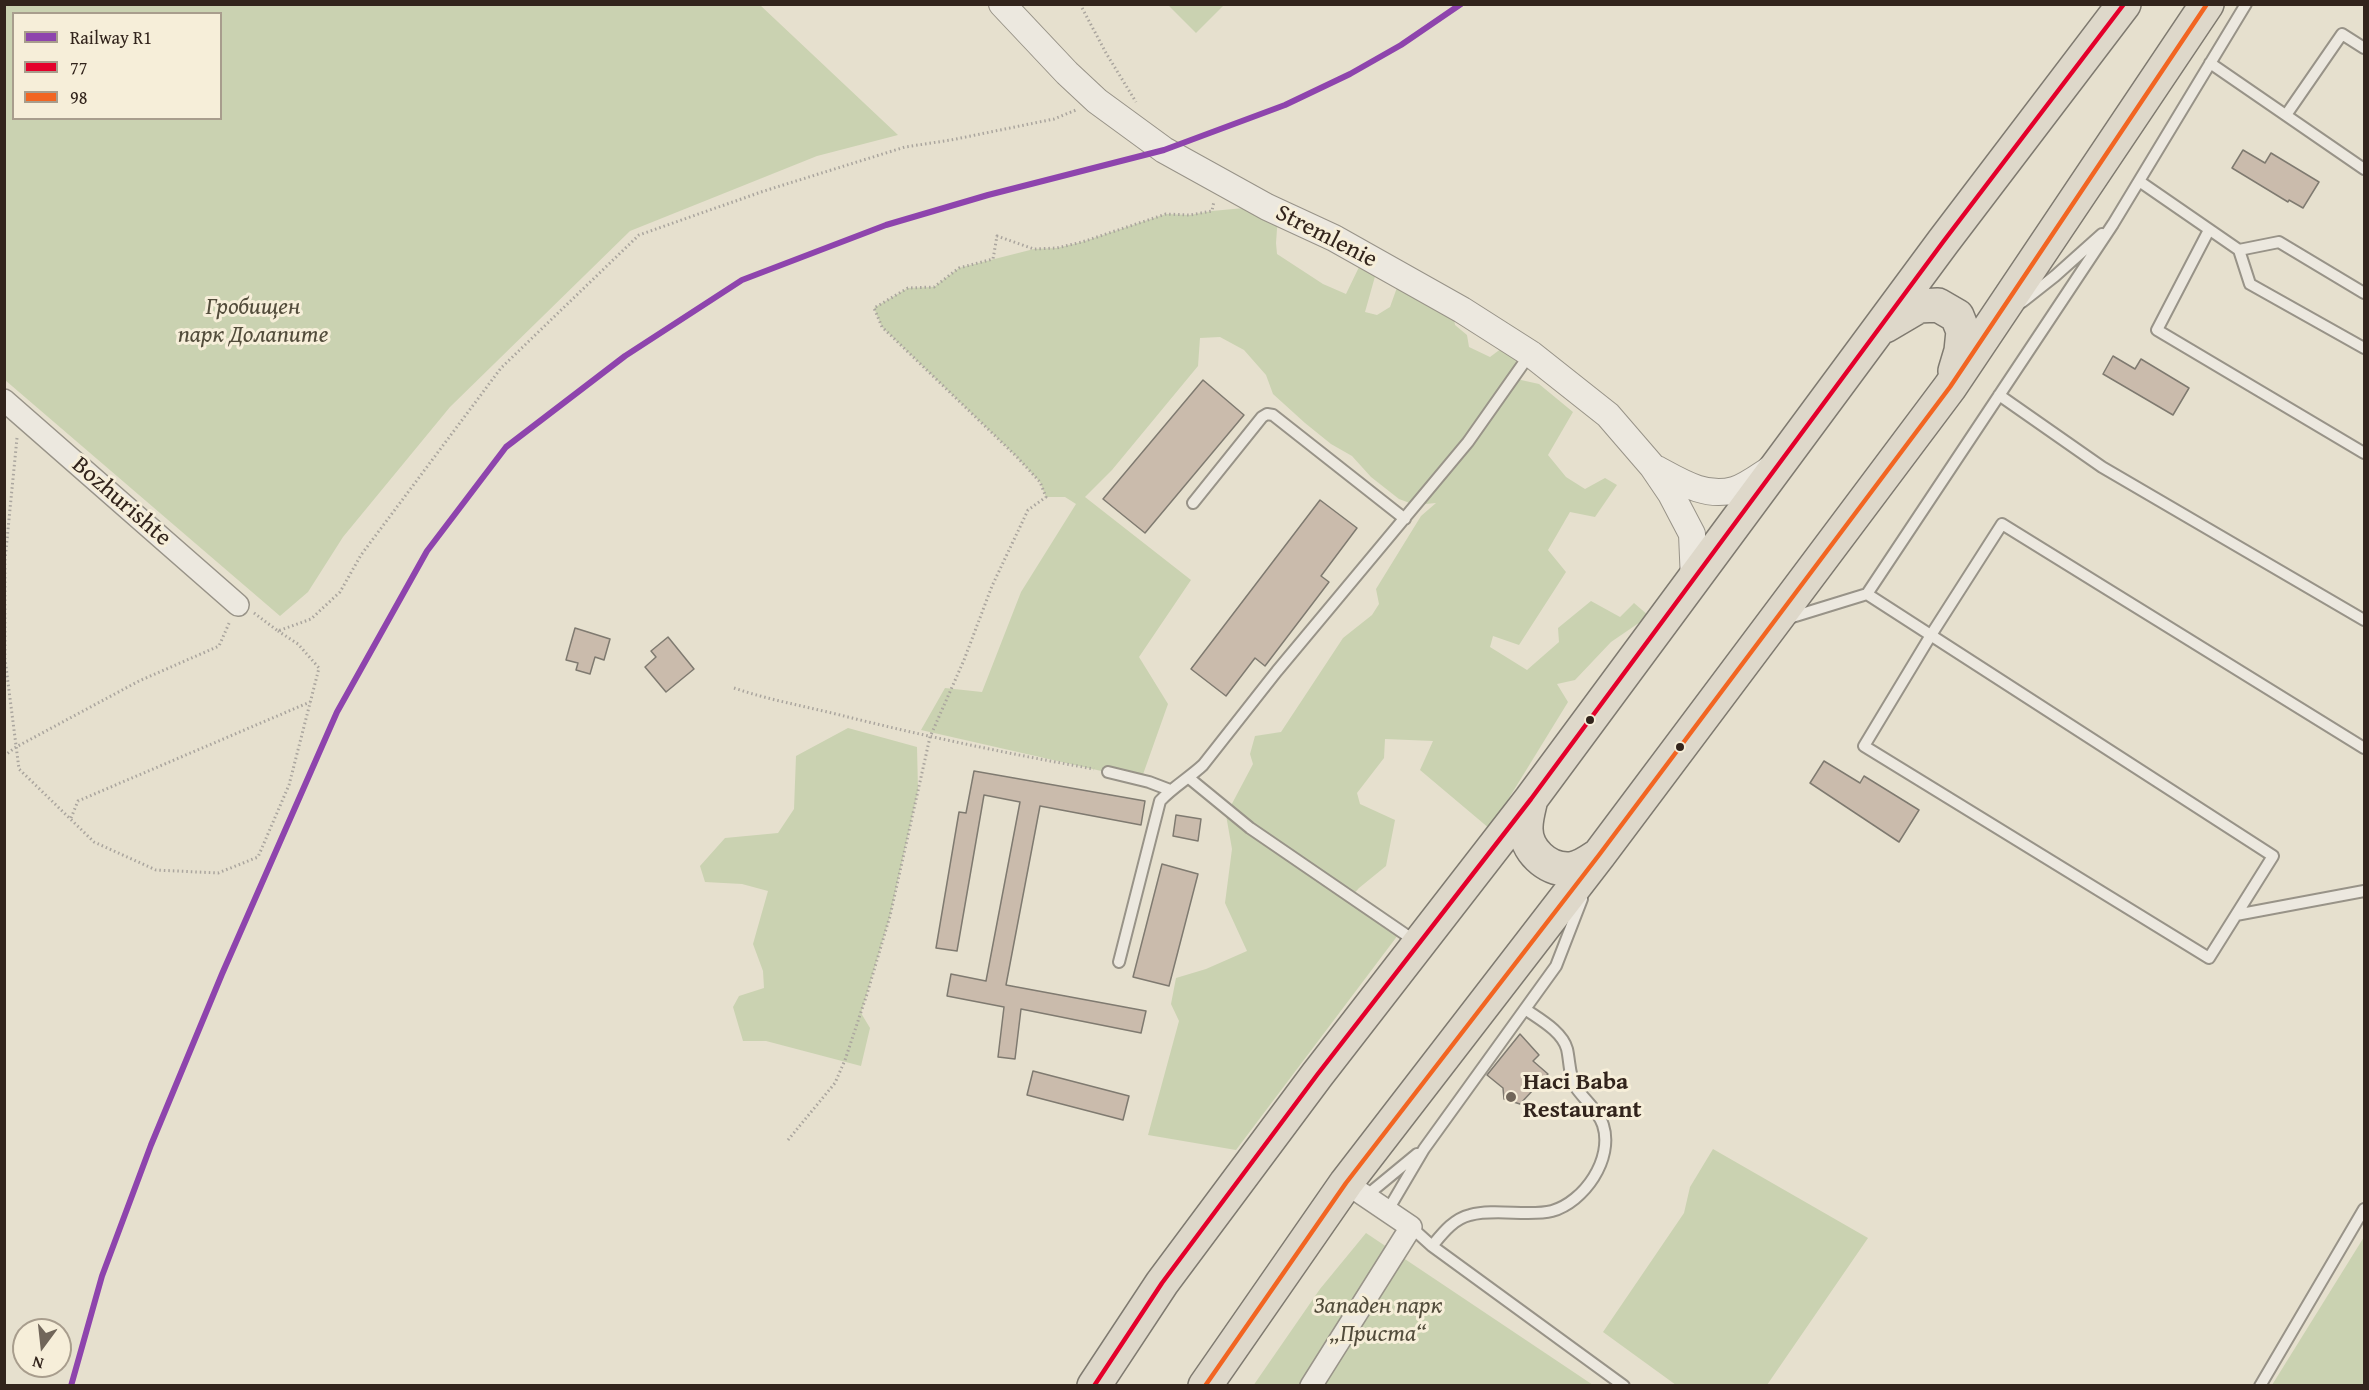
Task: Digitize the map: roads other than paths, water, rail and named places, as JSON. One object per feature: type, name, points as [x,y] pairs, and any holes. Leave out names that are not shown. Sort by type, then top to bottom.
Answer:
[{"type":"highway","points":[[1094,1386],[1162,1283],[1317,1075],[1531,799],[1878,330],[2124,4]]},
{"type":"highway","points":[[1205,1386],[1356,1190],[1599,855],[1950,387],[2207,4]]},
{"type":"highway","points":[[1878,330],[1919,306],[1938,305],[1957,316],[1963,331],[1961,351],[1950,387]]},
{"type":"highway","points":[[1531,799],[1526,828],[1528,843],[1534,852],[1546,862],[1571,870],[1599,855]]},
{"type":"street","name":"Stremlenie","points":[[1002,4],[1067,74],[1097,101],[1164,150],[1267,207],[1334,238],[1462,310],[1531,354],[1608,415],[1652,466]]},
{"type":"street","name":"Bozhurishte","points":[[12,406],[238,605]]},
{"type":"street","points":[[1652,466],[1693,488],[1714,491],[1735,490],[1780,464]]},
{"type":"street","points":[[1652,466],[1671,494],[1692,534],[1694,581]]},
{"type":"street","points":[[1311,1386],[1411,1227],[1356,1190]]},
{"type":"lane","points":[[1774,622],[1867,594],[2113,224],[2246,4]]},
{"type":"lane","points":[[2286,115],[2342,34],[2364,48]]},
{"type":"lane","points":[[2210,63],[2364,169]]},
{"type":"lane","points":[[2139,181],[2239,250],[2250,284],[2364,348]]},
{"type":"lane","points":[[1992,326],[2055,276],[2113,224]]},
{"type":"lane","points":[[2209,230],[2157,330],[2364,453]]},
{"type":"lane","points":[[2239,250],[2279,242],[2364,293]]},
{"type":"lane","points":[[1119,962],[1160,801],[1170,790],[1189,778],[1203,765],[1277,671],[1468,441],[1531,354]]},
{"type":"lane","points":[[1999,395],[2102,467],[2364,620]]},
{"type":"lane","points":[[1193,503],[1262,417],[1267,414],[1273,415],[1405,519]]},
{"type":"lane","points":[[1867,594],[1931,635],[2273,856],[2209,958],[1864,746],[1931,635],[2002,524],[2364,748]]},
{"type":"lane","points":[[1108,772],[1149,782],[1170,790]]},
{"type":"lane","points":[[1189,778],[1250,828],[1419,943]]},
{"type":"lane","points":[[1388,1210],[1424,1149],[1556,966],[1599,855]]},
{"type":"lane","points":[[2236,915],[2364,891]]},
{"type":"lane","points":[[1431,1246],[1452,1224],[1469,1215],[1551,1211],[1575,1199],[1593,1178],[1606,1151],[1603,1125],[1575,1086],[1566,1047],[1555,1031],[1525,1009]]},
{"type":"lane","points":[[1356,1190],[1424,1149]]},
{"type":"lane","points":[[2260,1386],[2364,1209]]},
{"type":"lane","points":[[1411,1227],[1431,1246],[1624,1386]]},
{"type":"rail line","name":"R1","points":[[71,1386],[102,1276],[151,1145],[222,974],[337,712],[427,551],[506,447],[625,356],[742,280],[886,225],[988,195],[1164,150],[1285,105],[1350,74],[1401,45],[1461,4]]},
{"type":"place","name":"Haci Baba Restaurant","points":[[1511,1097]]},
{"type":"park label","name":"Гробищен парк Долапите","points":[[253,322]]},
{"type":"park label","name":"Западен парк „Приста“","points":[[1378,1321]]}]
